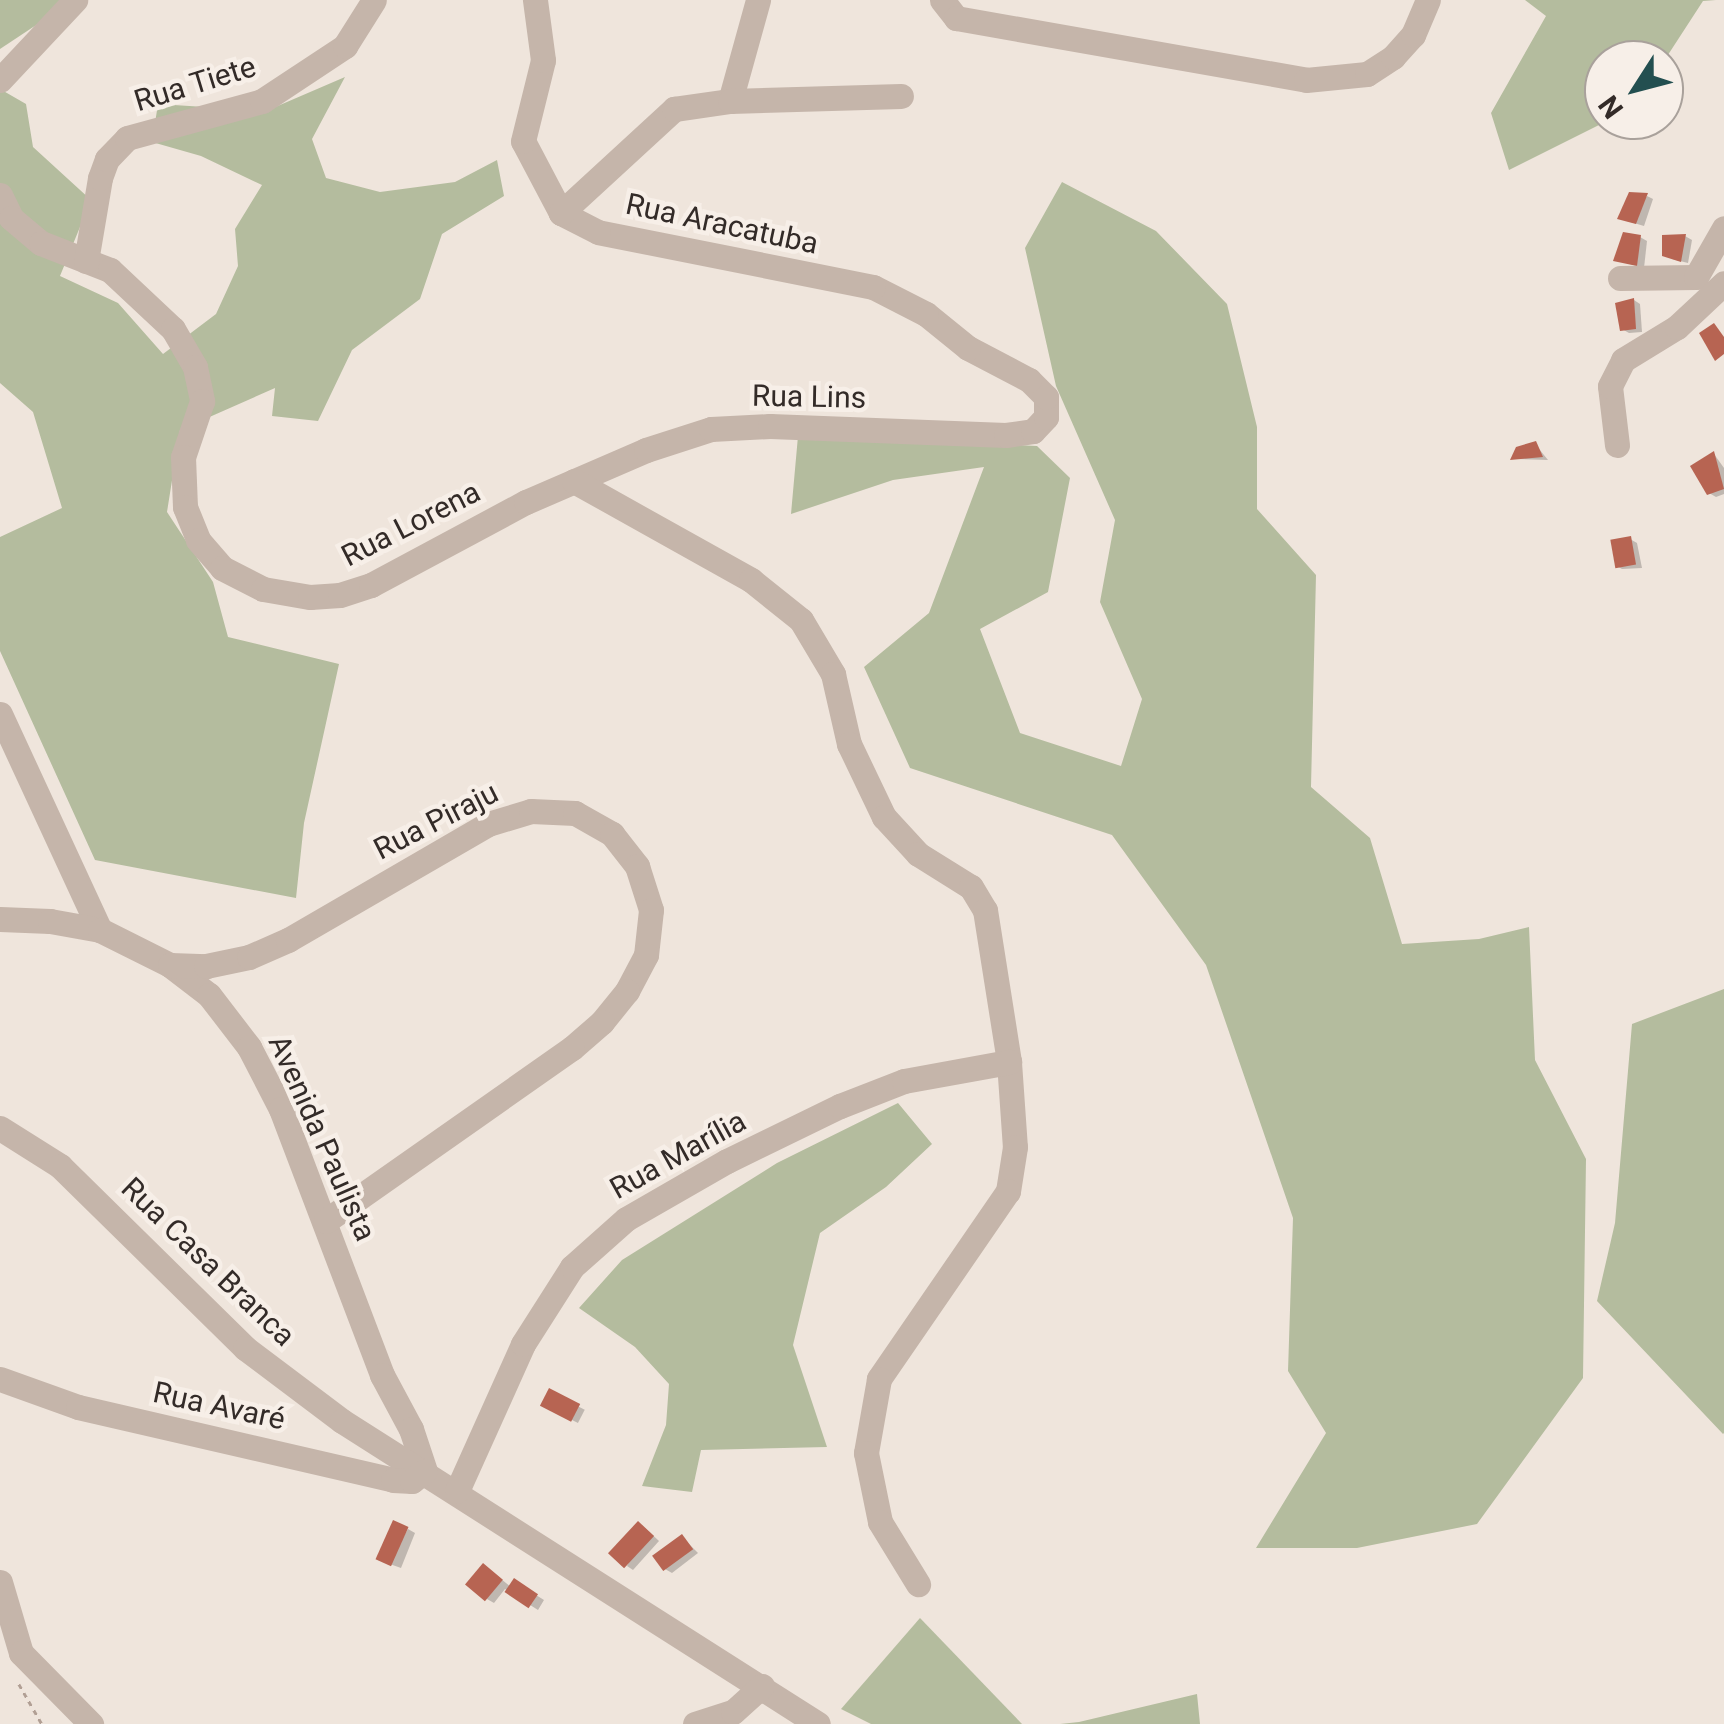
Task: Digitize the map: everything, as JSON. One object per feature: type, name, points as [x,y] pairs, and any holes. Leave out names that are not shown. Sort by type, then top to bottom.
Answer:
[{"type":"street","points":[[0,80],[75,0]]},
{"type":"street","name":"Rua Tiete","points":[[86,261],[100,178],[108,159],[128,138],[262,102],[345,46],[374,0]]},
{"type":"street","points":[[535,0],[542,60],[523,140],[561,213],[674,109],[730,101],[901,96]]},
{"type":"street","points":[[730,101],[758,0]]},
{"type":"street","points":[[942,0],[956,18],[1322,80],[1367,74],[1393,57],[1414,35],[1428,0]]},
{"type":"street","name":"Rua Lorena","points":[[0,194],[10,218],[40,243],[110,270],[173,329],[196,367],[202,401],[183,457],[185,507],[198,540],[222,568],[263,589],[325,596],[371,585],[574,481]]},
{"type":"street","name":"Rua Aracatuba","points":[[561,213],[598,232],[873,288],[926,314],[968,348],[1029,380],[1046,398],[1046,417]]},
{"type":"street","points":[[1620,278],[1696,277],[1724,228]]},
{"type":"street","points":[[1617,445],[1610,386],[1623,360],[1677,328],[1724,284]]},
{"type":"street","name":"Rua Lins","points":[[574,481],[711,429],[770,426],[1006,435],[1033,431],[1046,417]]},
{"type":"street","points":[[574,481],[752,580],[801,620],[833,674],[849,744],[884,817],[918,854],[971,887],[985,910],[1004,1009],[1009,1062],[1015,1147],[1008,1191],[879,1379],[866,1454],[880,1522],[918,1584]]},
{"type":"street","points":[[0,714],[100,930]]},
{"type":"street","name":"Rua Piraju","points":[[170,964],[206,966],[249,957],[288,940],[488,824],[531,811],[575,814],[612,834],[637,866],[651,910],[646,955],[627,990],[602,1022],[512,1092],[326,1221]]},
{"type":"street","name":"Avenida Paulista","points":[[0,919],[50,921],[100,930],[170,964],[209,996],[249,1047],[281,1109],[382,1375],[411,1429],[425,1471]]},
{"type":"street","name":"Rua Marília","points":[[457,1491],[523,1344],[572,1266],[626,1219],[727,1161],[840,1106],[904,1081],[1009,1062]]},
{"type":"street","name":"Rua Casa Branca","points":[[0,1128],[60,1166],[245,1348],[342,1421],[818,1724]]},
{"type":"street","name":"Rua Avaré","points":[[0,1380],[78,1408],[393,1480],[412,1480],[425,1471]]},
{"type":"street","points":[[0,1582],[20,1653],[91,1724]]},
{"type":"street","points":[[695,1724],[733,1712],[762,1686]]},
{"type":"path","points":[[20,1653],[16,1673],[21,1696],[42,1724]]},
{"type":"green space","points":[[0,0],[74,0],[0,49]]},
{"type":"green space","points":[[1525,0],[1716,0],[1703,1],[1678,40],[1584,40],[1584,132],[1509,170],[1491,113],[1546,16]]},
{"type":"green space","points":[[345,77],[312,139],[326,178],[380,192],[455,182],[497,160],[504,196],[442,234],[420,299],[352,350],[318,421],[272,416],[275,388],[180,430],[167,512],[213,582],[228,637],[339,664],[304,823],[296,898],[95,860],[0,651],[0,537],[62,508],[33,412],[0,383],[0,89],[26,104],[33,147],[91,200],[60,276],[118,303],[163,354],[216,314],[238,266],[235,229],[262,185],[201,156],[152,142],[158,104],[266,111]]},
{"type":"green space","points":[[1062,182],[1156,231],[1227,304],[1257,427],[1257,509],[1316,575],[1311,787],[1370,838],[1402,944],[1479,939],[1529,927],[1535,1060],[1586,1159],[1583,1378],[1477,1524],[1357,1548],[1256,1548],[1326,1433],[1288,1371],[1293,1218],[1206,965],[1112,835],[910,768],[864,667],[929,613],[984,467],[893,480],[791,514],[798,436],[1037,446],[1070,478],[1048,592],[980,629],[1020,733],[1121,766],[1142,699],[1100,602],[1115,520],[1056,386],[1025,248]]},
{"type":"green space","points":[[1724,989],[1723,1434],[1597,1301],[1615,1223],[1632,1024]]},
{"type":"green space","points":[[898,1103],[932,1144],[886,1187],[820,1233],[793,1345],[827,1447],[701,1450],[692,1492],[642,1486],[666,1425],[669,1384],[635,1347],[579,1308],[622,1260],[777,1163]]},
{"type":"green space","points":[[920,1618],[1022,1724],[871,1724],[841,1709]]},
{"type":"green space","points":[[1197,1694],[1200,1724],[1060,1724],[1079,1722]]},
{"type":"building","points":[[1629,192],[1648,193],[1636,224],[1617,219]]},
{"type":"building","points":[[1623,232],[1641,235],[1637,266],[1613,261]]},
{"type":"building","points":[[1686,234],[1681,262],[1662,256],[1662,235]]},
{"type":"building","points":[[1634,298],[1636,329],[1620,331],[1615,303]]},
{"type":"building","points":[[1714,323],[1724,337],[1724,354],[1715,361],[1699,333]]},
{"type":"building","points":[[1536,441],[1543,457],[1510,460],[1516,447]]},
{"type":"building","points":[[1714,451],[1724,489],[1707,495],[1690,466]]},
{"type":"building","points":[[1631,536],[1636,565],[1615,568],[1610,540]]},
{"type":"building","points":[[549,1388],[580,1404],[571,1422],[540,1406]]},
{"type":"building","points":[[393,1520],[409,1527],[391,1566],[376,1559]]},
{"type":"building","points":[[638,1521],[654,1536],[624,1568],[608,1553]]},
{"type":"building","points":[[682,1534],[693,1549],[663,1571],[652,1556]]},
{"type":"building","points":[[483,1563],[503,1580],[485,1601],[465,1584]]},
{"type":"building","points":[[514,1578],[538,1594],[529,1608],[504,1592]]}]
